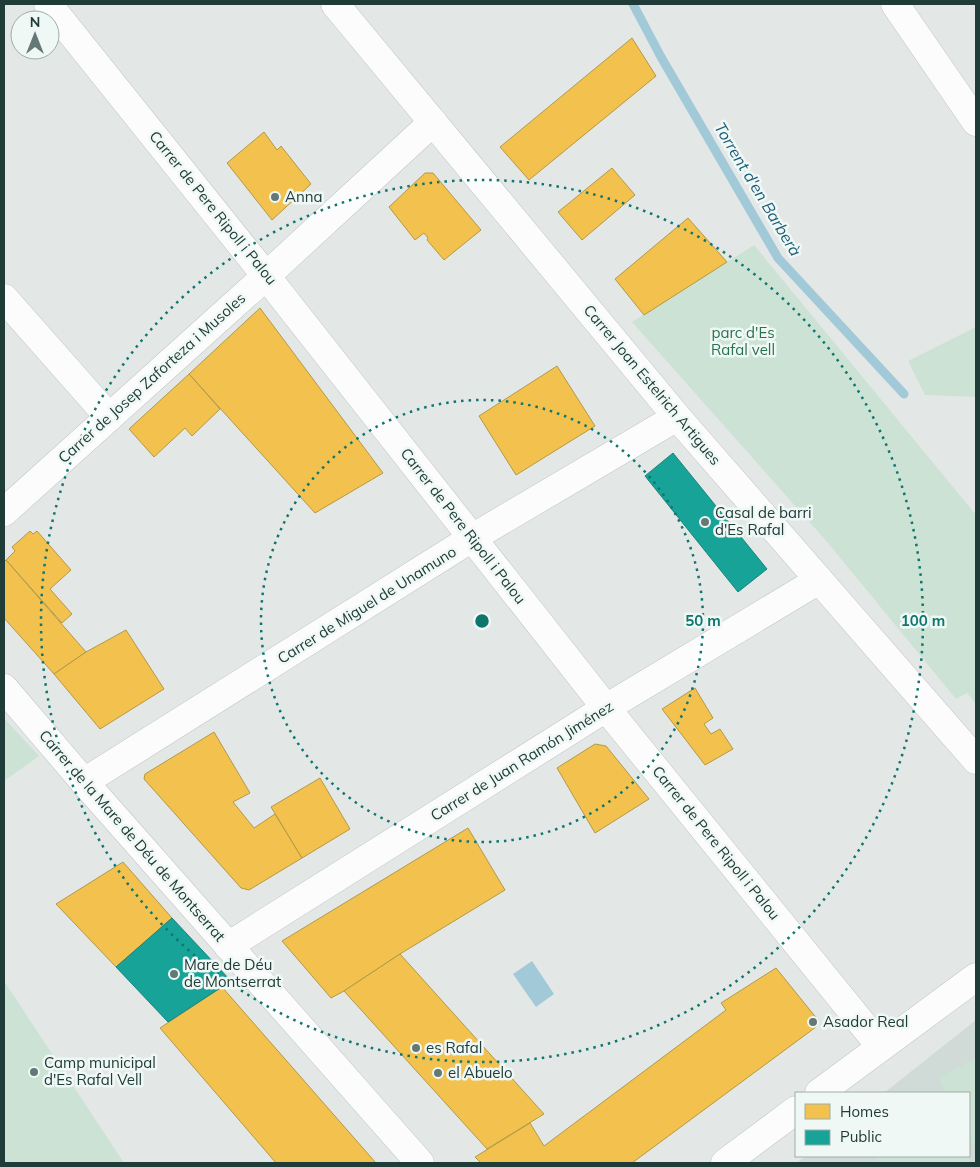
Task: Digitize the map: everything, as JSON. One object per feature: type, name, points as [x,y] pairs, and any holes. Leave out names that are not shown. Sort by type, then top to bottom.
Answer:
[{"type":"street","name":"Carrer de Pere Ripoll i Palou","points":[[48,4],[266,276],[606,708],[881,1047]]},
{"type":"street","name":"Carrer Joan Estelrich Artigues","points":[[335,4],[678,417],[976,760]]},
{"type":"street","points":[[895,4],[976,122]]},
{"type":"street","name":"Carrer de Josep Zaforteza i Musoles","points":[[4,512],[266,276],[433,122]]},
{"type":"street","points":[[4,298],[109,417]]},
{"type":"street","name":"Carrer de Miguel de Unamuno","points":[[84,782],[472,538],[678,417]]},
{"type":"street","name":"Carrer de Juan Ramón Jiménez","points":[[228,946],[606,708],[819,580]]},
{"type":"street","name":"Carrer de la Mare de Déu de Montserrat","points":[[4,688],[84,782],[420,1163]]},
{"type":"street","points":[[820,1092],[976,976]]},
{"type":"street","points":[[725,1163],[795,1111]]},
{"type":"shaded area","points":[[976,1020],[976,1163],[796,1163],[805,1157],[970,1157],[970,1092],[885,1092]]},
{"type":"green space","name":"parc d'Es Rafal vell","points":[[754,245],[976,515],[976,704],[967,693],[956,699],[828,543],[632,322]]},
{"type":"green space","points":[[976,327],[976,397],[925,395],[908,361]]},
{"type":"green space","points":[[4,718],[39,756],[4,781]]},
{"type":"green space","name":"Camp municipal d'Es Rafal Vell","points":[[4,981],[124,1163],[4,1163]]},
{"type":"green space","points":[[976,1058],[976,1151],[970,1138],[970,1092],[945,1092],[938,1078]]},
{"type":"green space","points":[[876,1157],[968,1157],[971,1163],[879,1163]]},
{"type":"water","points":[[532,961],[554,994],[536,1007],[513,974]]},
{"type":"building: Homes","points":[[632,38],[656,76],[529,180],[500,147]]},
{"type":"building: Homes","points":[[264,132],[277,150],[281,146],[311,184],[272,220],[227,163]]},
{"type":"building: Homes","points":[[612,168],[635,195],[582,240],[558,212]]},
{"type":"building: Homes","points":[[425,173],[433,173],[481,230],[444,260],[427,240],[428,238],[424,233],[415,240],[389,207]]},
{"type":"building: Homes","points":[[688,218],[727,262],[644,315],[615,279]]},
{"type":"building: Homes","points":[[260,308],[383,473],[315,513],[189,374]]},
{"type":"building: Homes","points":[[557,366],[595,426],[516,475],[479,416]]},
{"type":"building: Homes","points":[[189,374],[220,409],[192,436],[185,428],[154,457],[129,429]]},
{"type":"building: Homes","points":[[30,531],[33,534],[37,531],[71,570],[50,589],[72,614],[62,623],[6,560],[15,551],[12,547]]},
{"type":"building: Homes","points":[[6,560],[86,652],[54,674],[4,618],[4,562]]},
{"type":"building: Homes","points":[[126,630],[164,689],[100,729],[54,674],[86,652]]},
{"type":"building: Homes","points":[[695,688],[713,718],[704,724],[711,734],[720,729],[733,749],[705,765],[662,709]]},
{"type":"building: Homes","points":[[214,732],[250,793],[233,802],[254,828],[275,814],[302,858],[249,890],[241,888],[144,779],[145,774]]},
{"type":"building: Homes","points":[[595,744],[606,746],[649,799],[595,833],[557,768]]},
{"type":"building: Homes","points":[[320,778],[350,829],[302,858],[271,807]]},
{"type":"building: Homes","points":[[468,828],[505,890],[331,998],[282,941]]},
{"type":"building: Homes","points":[[123,862],[172,918],[116,967],[56,904]]},
{"type":"building: Homes","points":[[400,954],[544,1114],[487,1149],[344,991]]},
{"type":"building: Homes","points":[[776,968],[818,1020],[816,1027],[632,1163],[481,1163],[475,1157],[530,1123],[544,1146],[726,1010],[721,1003]]},
{"type":"building: Homes","points":[[222,987],[376,1163],[276,1163],[160,1028]]},
{"type":"building: Public","name":"Casal de barri d'Es Rafal","points":[[673,453],[767,569],[738,592],[645,476]]},
{"type":"building: Public","name":"Mare de Déu de Montserrat","points":[[172,918],[231,981],[168,1022],[116,967]]},
{"type":"waterway","name":"Torrent d'en Barberà","points":[[633,4],[661,57],[778,258],[904,394]]},
{"type":"place","name":"Anna","points":[[275,197]]},
{"type":"place","name":"Casal de barri d'Es Rafal","points":[[705,522]]},
{"type":"place","name":"Mare de Déu de Montserrat","points":[[174,974]]},
{"type":"place","name":"Asador Real","points":[[813,1022]]},
{"type":"place","name":"es Rafal","points":[[416,1048]]},
{"type":"place","name":"Camp municipal d'Es Rafal Vell","points":[[34,1072]]},
{"type":"place","name":"el Abuelo","points":[[438,1073]]}]
